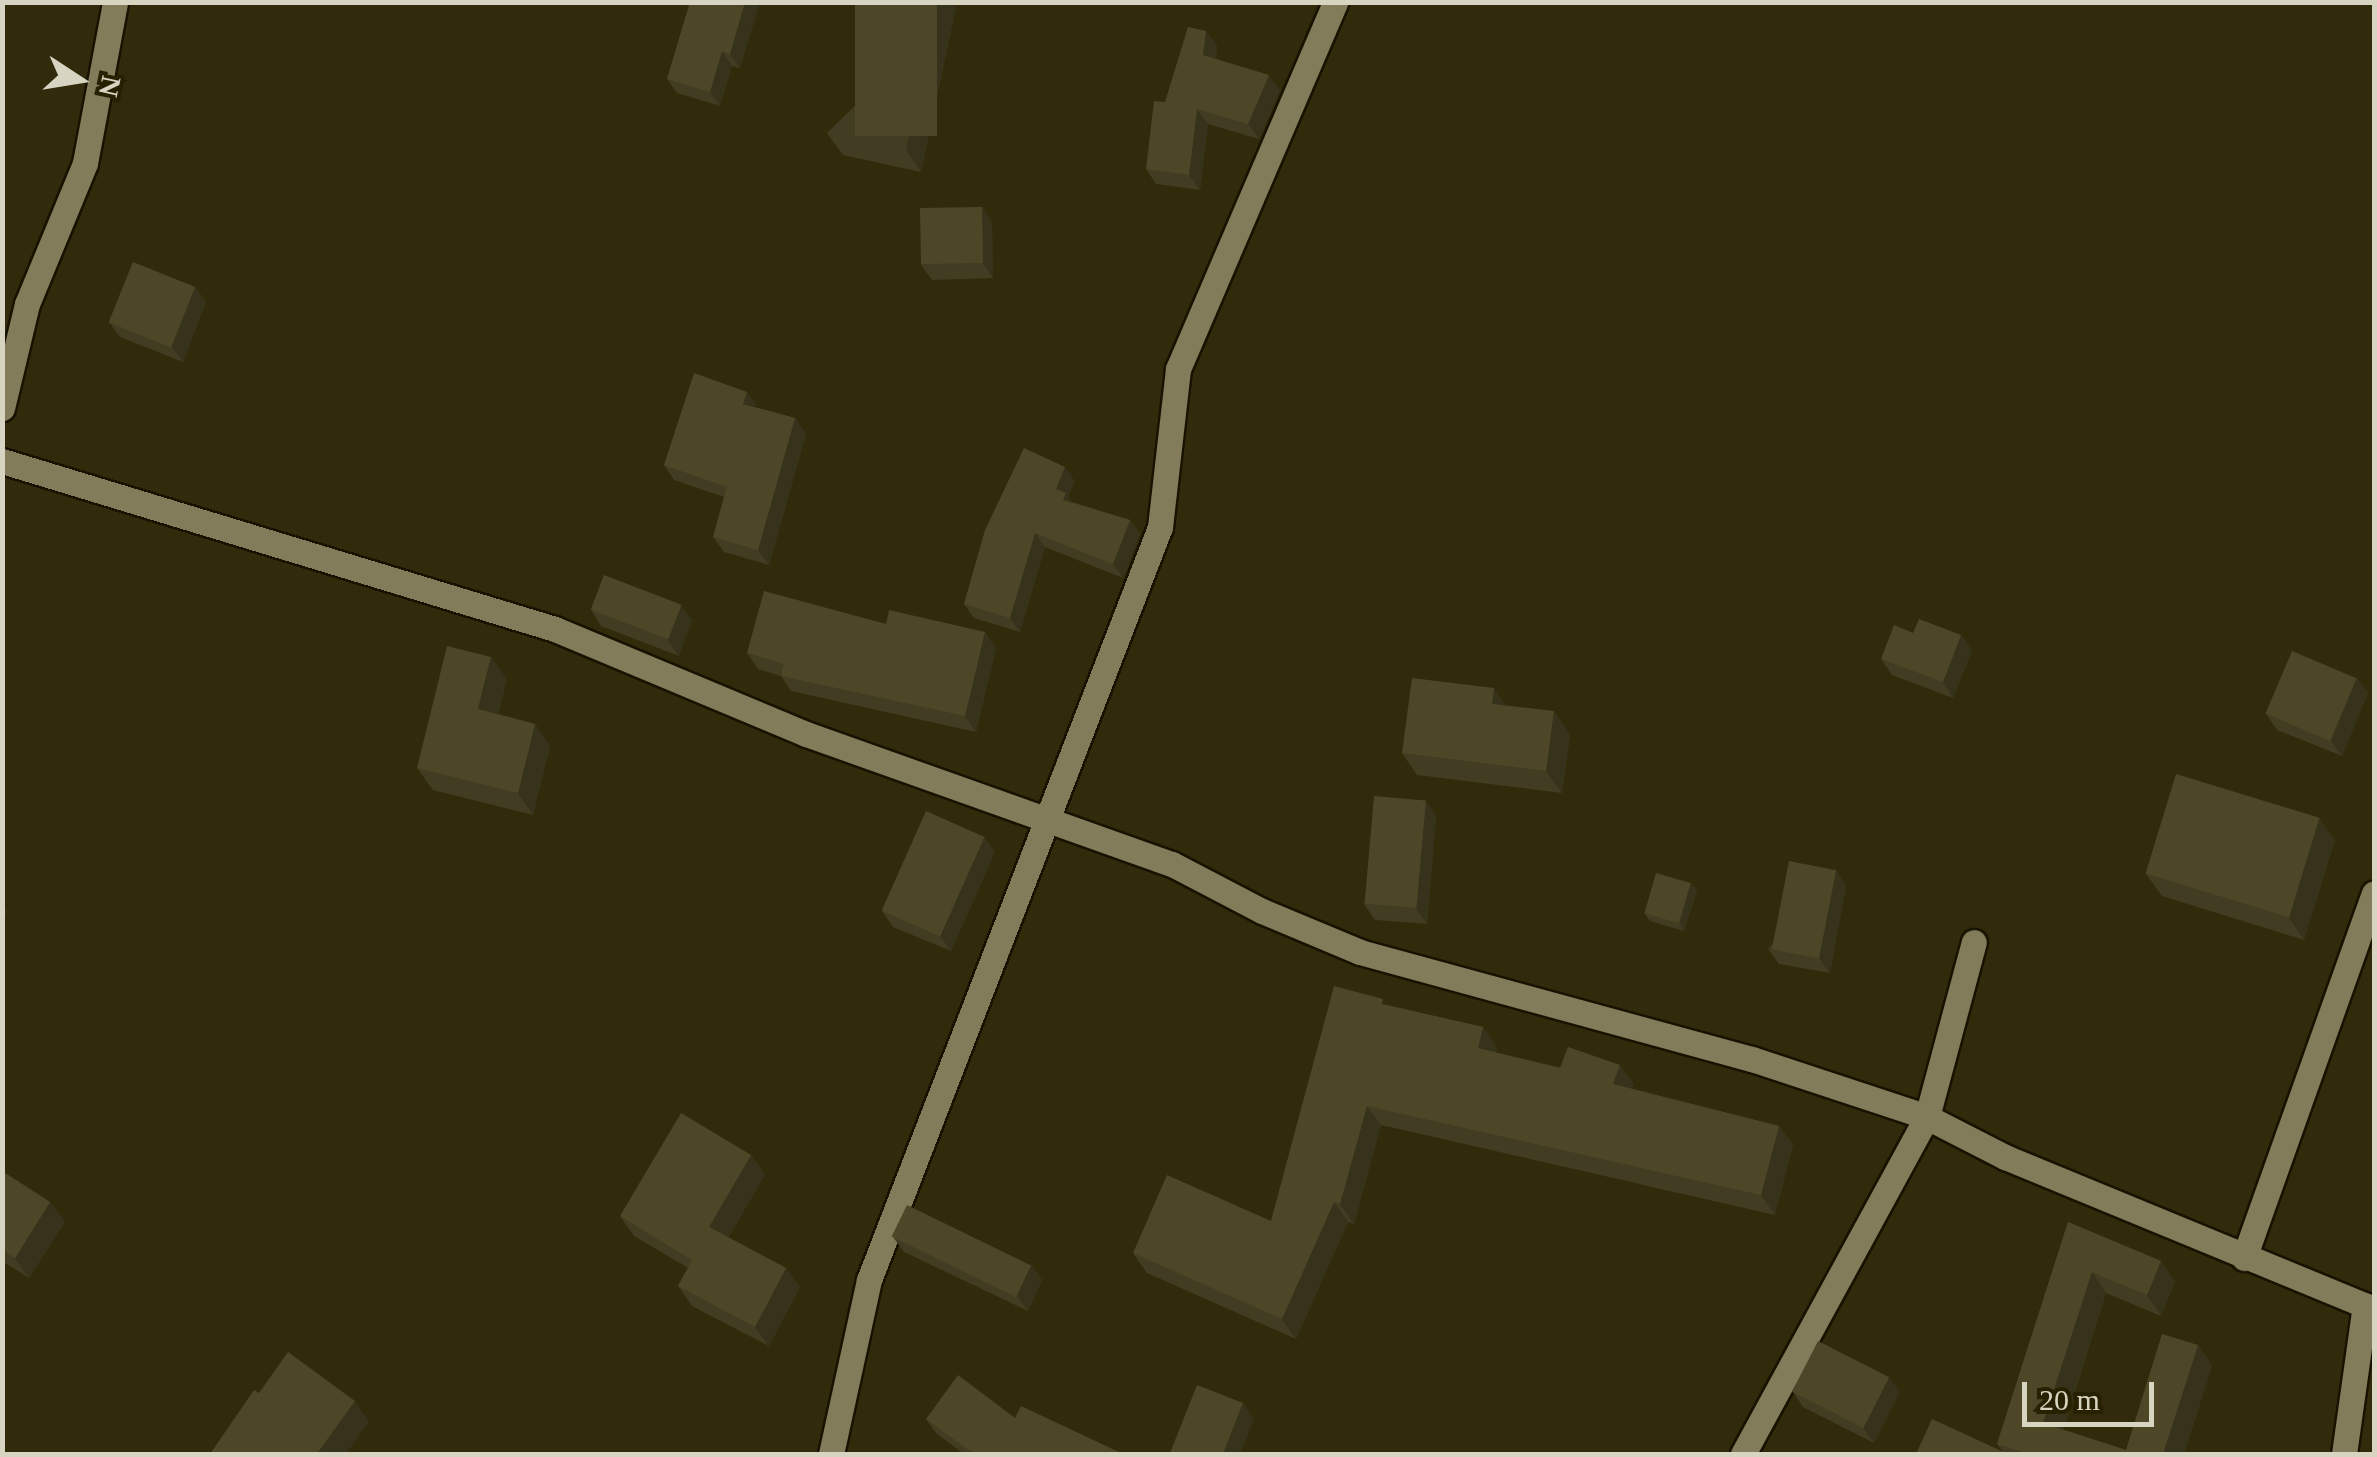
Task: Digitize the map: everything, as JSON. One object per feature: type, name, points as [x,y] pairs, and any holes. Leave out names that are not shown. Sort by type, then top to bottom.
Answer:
[{"type":"street","points":[[2,408],[27,304],[85,163],[115,2]]},
{"type":"street","points":[[831,1454],[869,1280],[1160,527],[1178,369],[1336,2]]},
{"type":"street","points":[[2,461],[556,630],[806,734],[1172,864],[1262,912],[1360,952],[1752,1059],[1927,1117],[2005,1158],[2370,1307],[2344,1454]]},
{"type":"street","points":[[2244,1258],[2374,893]]},
{"type":"street","points":[[1743,1454],[1927,1117],[1974,942]]},
{"type":"building","points":[[690,2],[745,2],[730,54],[722,51],[710,92],[667,79]]},
{"type":"building","points":[[855,2],[937,2],[937,136],[855,136]]},
{"type":"building","points":[[1188,27],[1206,31],[1203,55],[1269,75],[1248,124],[1197,109],[1189,175],[1146,169],[1154,101],[1165,102]]},
{"type":"building","points":[[982,207],[983,263],[921,264],[920,208]]},
{"type":"building","points":[[133,262],[195,287],[171,347],[109,322]]},
{"type":"building","points":[[694,373],[747,392],[743,404],[795,418],[758,550],[713,537],[727,487],[664,465]]},
{"type":"building","points":[[1024,448],[1065,467],[1056,489],[1066,493],[1063,500],[1130,520],[1113,564],[1035,533],[1010,618],[964,604],[985,530]]},
{"type":"building","points":[[604,575],[681,605],[668,639],[591,610]]},
{"type":"building","points":[[764,591],[886,624],[889,610],[985,632],[965,716],[781,676],[784,664],[747,653]]},
{"type":"building","points":[[1919,619],[1961,635],[1943,682],[1881,659],[1894,625],[1913,633]]},
{"type":"building","points":[[447,646],[491,657],[478,709],[535,724],[518,793],[417,768]]},
{"type":"building","points":[[2292,651],[2356,678],[2330,741],[2265,714]]},
{"type":"building","points":[[1412,678],[1494,688],[1492,704],[1554,711],[1546,771],[1402,753]]},
{"type":"building","points":[[2176,774],[2319,818],[2289,917],[2146,873]]},
{"type":"building","points":[[1374,796],[1426,801],[1416,908],[1365,904]]},
{"type":"building","points":[[926,811],[984,837],[940,937],[882,911]]},
{"type":"building","points":[[1789,861],[1836,870],[1819,959],[1772,949]]},
{"type":"building","points":[[1656,873],[1691,883],[1679,923],[1644,913]]},
{"type":"building","points":[[1334,986],[1383,999],[1382,1004],[1483,1027],[1478,1048],[1560,1068],[1568,1047],[1620,1065],[1613,1084],[1779,1126],[1761,1195],[1367,1106],[1340,1204],[1334,1202],[1282,1319],[1133,1253],[1167,1175],[1271,1221]]},
{"type":"building","points":[[681,1113],[751,1155],[709,1227],[786,1268],[755,1327],[678,1286],[692,1260],[620,1216]]},
{"type":"building","points":[[2,1171],[50,1202],[15,1258],[2,1250]]},
{"type":"building","points":[[907,1205],[1031,1265],[1016,1297],[892,1236]]},
{"type":"building","points":[[2068,1222],[2161,1261],[2147,1295],[2092,1272],[2043,1423],[2126,1450],[2162,1334],[2198,1345],[2163,1454],[2029,1454],[1997,1444]]},
{"type":"building","points":[[1818,1341],[1889,1377],[1863,1428],[1792,1392]]},
{"type":"building","points":[[288,1352],[355,1401],[317,1454],[210,1454],[254,1390],[259,1393]]},
{"type":"building","points":[[958,1375],[1015,1418],[1021,1406],[1123,1454],[979,1454],[967,1449],[926,1419]]},
{"type":"building","points":[[1197,1385],[1243,1403],[1223,1454],[1170,1453]]},
{"type":"building","points":[[1932,1419],[2008,1454],[1916,1454]]}]
